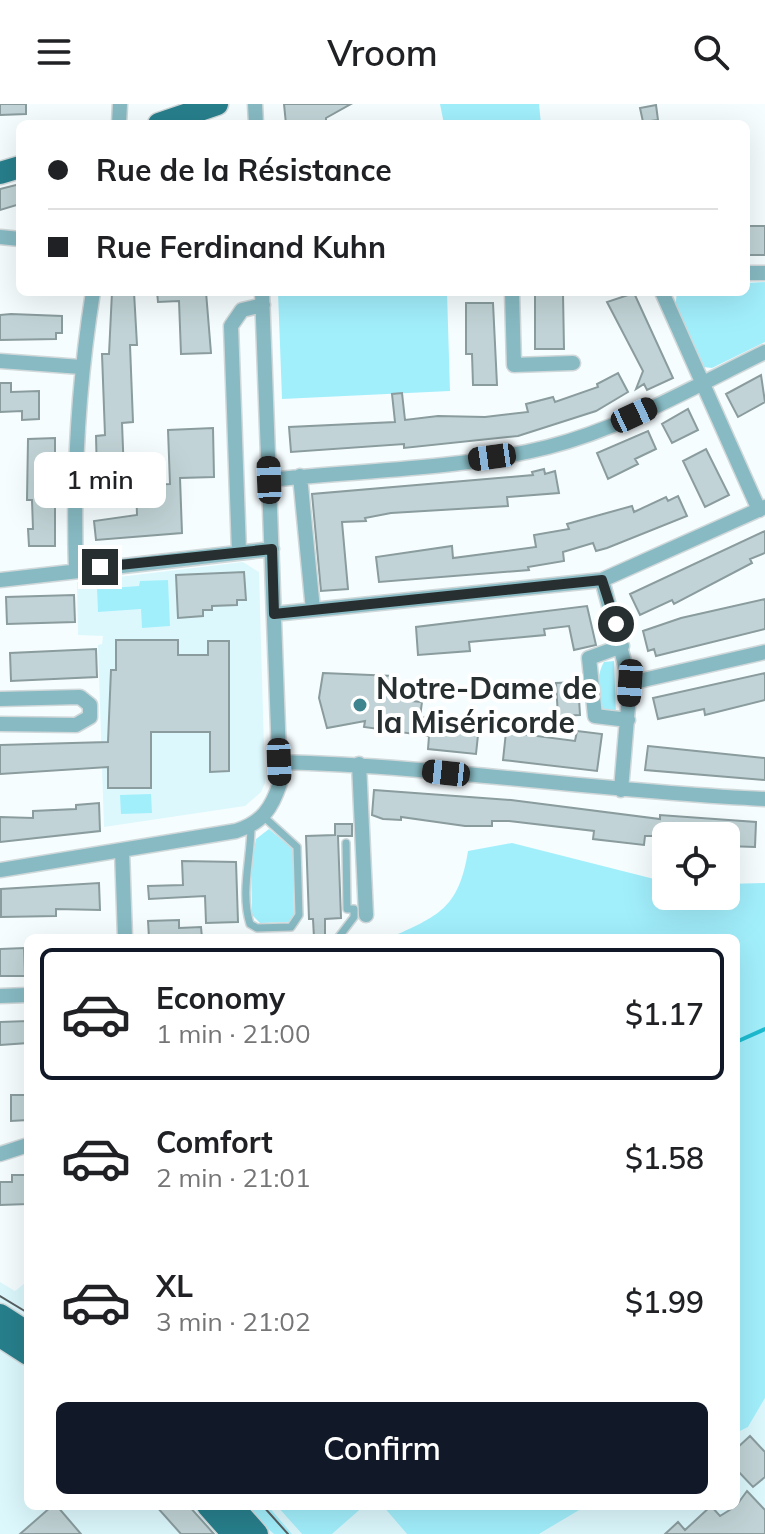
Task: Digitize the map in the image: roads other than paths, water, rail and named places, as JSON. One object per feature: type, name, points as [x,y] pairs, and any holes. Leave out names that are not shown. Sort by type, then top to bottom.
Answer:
[{"type":"main road","points":[[171,120],[217,104]]},
{"type":"main road","points":[[0,1315],[24,1330]]},
{"type":"main road","points":[[0,1336],[24,1351]]},
{"type":"main road","points":[[212,1510],[233,1534]]},
{"type":"main road","points":[[236,1510],[257,1534]]},
{"type":"street","points":[[76,570],[74,500],[81,367],[92,296]]},
{"type":"street","points":[[512,296],[514,365],[573,363]]},
{"type":"street","points":[[274,614],[602,580],[762,509],[664,296]]},
{"type":"street","points":[[0,870],[251,826],[264,817],[274,802],[280,783],[262,298],[242,310],[231,326],[239,552]]},
{"type":"street","points":[[269,480],[444,464],[549,447],[611,425],[765,352]]},
{"type":"street","points":[[0,361],[81,367]]},
{"type":"street","points":[[300,476],[313,610]]},
{"type":"street","points":[[0,580],[272,549]]},
{"type":"street","points":[[602,580],[630,683],[621,790]]},
{"type":"street","points":[[622,646],[589,658],[595,716],[628,720]]},
{"type":"street","points":[[630,683],[765,652]]},
{"type":"street","points":[[0,699],[80,697],[90,705],[90,717],[76,725],[0,724]]},
{"type":"street","points":[[279,762],[359,764],[621,790],[765,799]]},
{"type":"street","points":[[359,764],[360,916]]},
{"type":"street","points":[[122,850],[125,934]]},
{"type":"street","points":[[0,996],[24,995]]},
{"type":"street","points":[[0,1154],[24,1146]]},
{"type":"lane","points":[[251,826],[251,844],[246,859],[250,924],[257,928],[291,927],[299,915],[297,847],[264,817]]},
{"type":"lane","points":[[342,934],[360,916],[354,909],[347,909],[346,843]]},
{"type":"waterway","points":[[740,1040],[765,1029]]},
{"type":"tram line","points":[[0,1296],[24,1311]]},
{"type":"tram line","points":[[267,1510],[288,1534]]},
{"type":"place","name":"Notre-Dame de la Miséricorde","points":[[360,705]]}]
